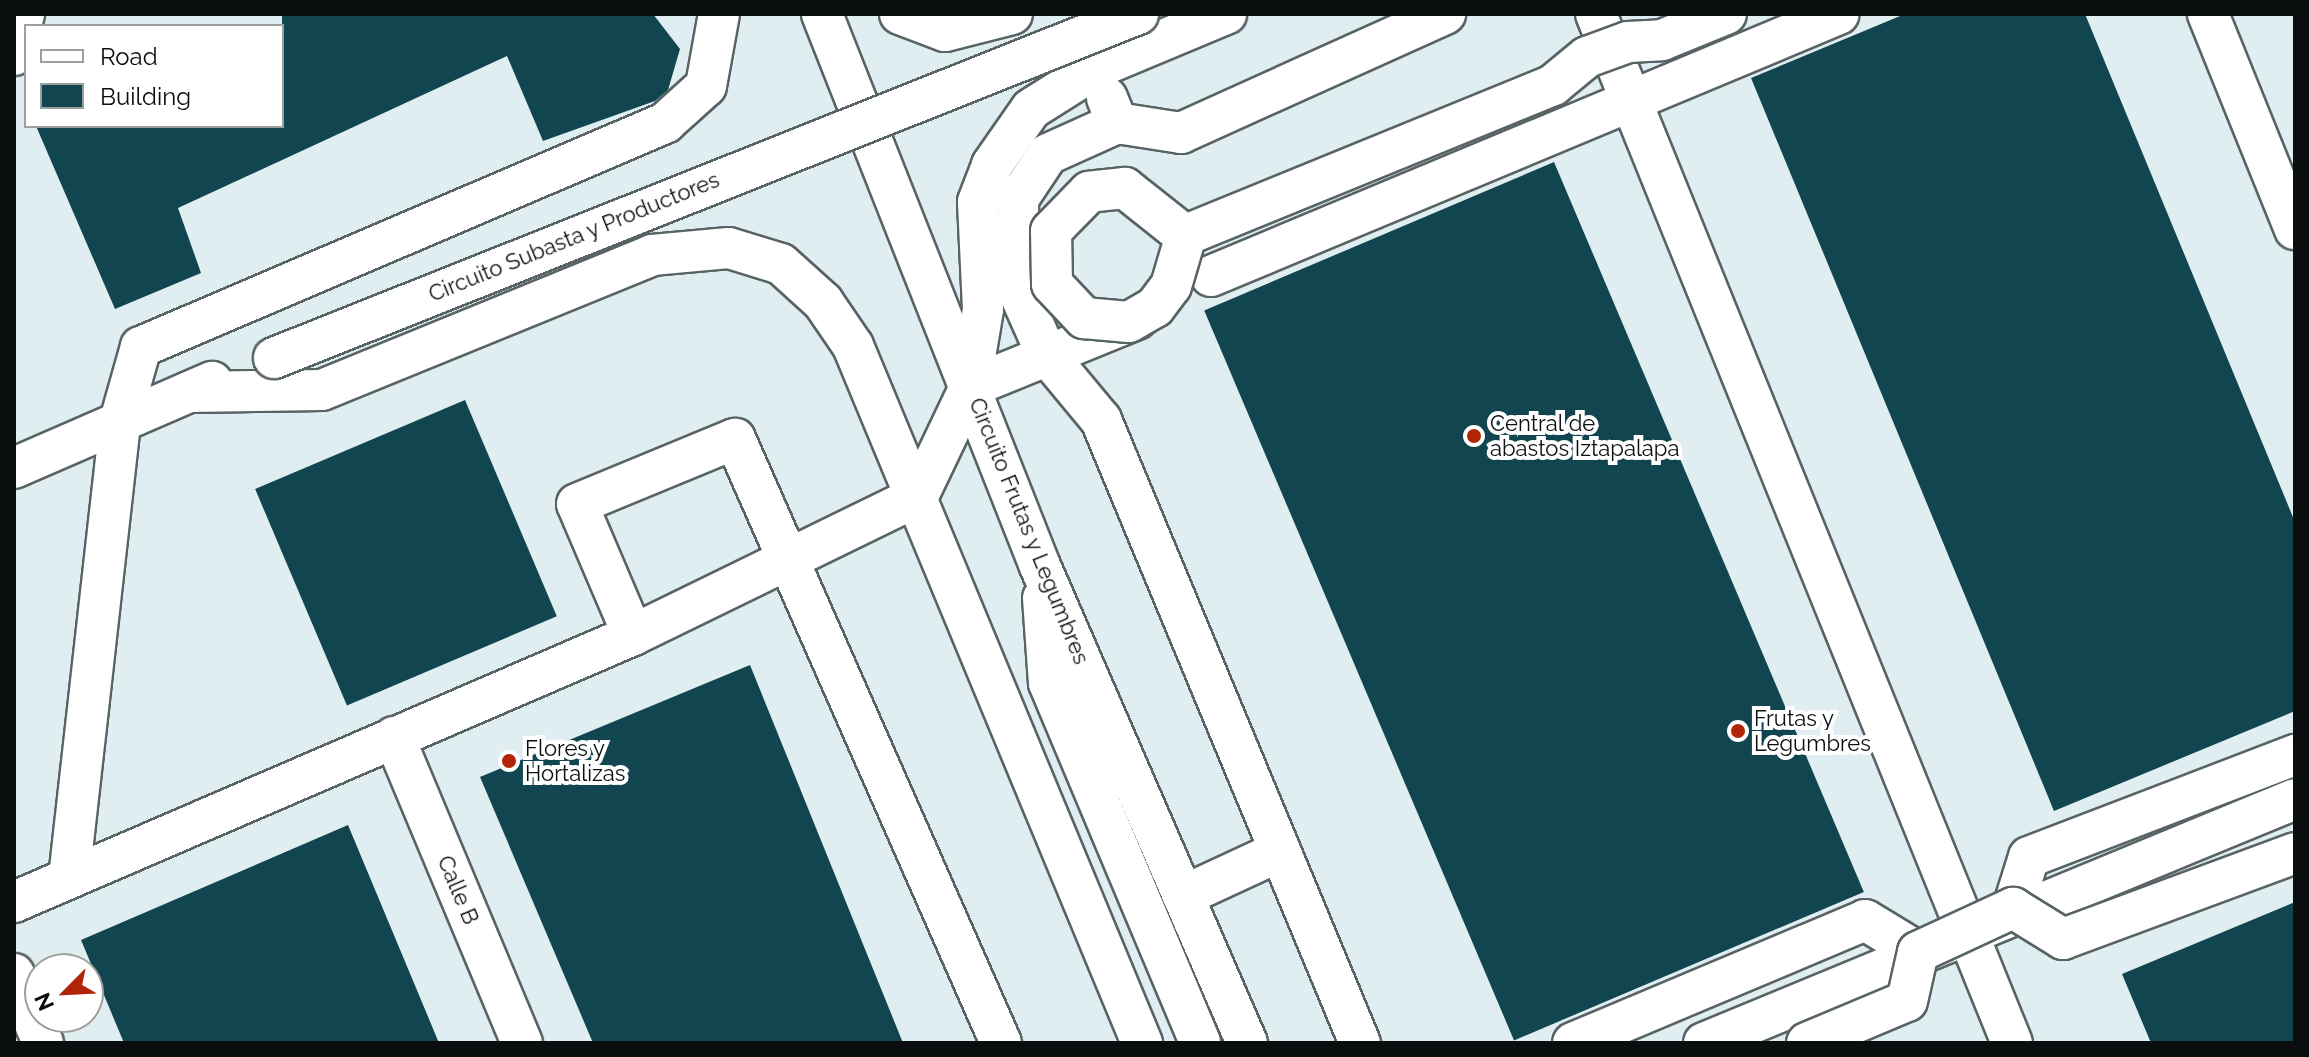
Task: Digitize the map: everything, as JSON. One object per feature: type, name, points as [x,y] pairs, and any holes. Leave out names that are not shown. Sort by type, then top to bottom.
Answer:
[{"type":"street","points":[[14,55],[24,14]]},
{"type":"street","points":[[69,878],[120,421],[141,347],[665,123],[706,86],[719,14]]},
{"type":"street","name":"Circuito Frutas y Legumbres","points":[[822,14],[1040,566],[1247,1043]]},
{"type":"street","points":[[900,14],[945,31],[1012,14]]},
{"type":"street","name":"Circuito Subasta y Productores","points":[[14,468],[189,392],[1138,14]]},
{"type":"street","points":[[14,902],[633,635],[793,561],[918,496],[970,387],[983,309],[978,202],[992,165],[1031,109],[1096,68],[1226,14]]},
{"type":"street","points":[[1360,1043],[1101,420],[1047,355],[1019,292],[1018,199],[1048,154],[1117,123],[1181,133],[1445,14]]},
{"type":"street","points":[[1596,14],[2012,1043]]},
{"type":"street","points":[[970,387],[1156,313],[1174,297],[1188,259],[1174,227],[1125,188],[1089,192],[1051,231],[1052,284],[1084,318],[1129,322],[1155,307],[1171,286],[1186,235],[1553,85],[1587,57],[1628,42],[1662,40],[1726,14]]},
{"type":"street","points":[[1211,276],[1839,14]]},
{"type":"street","points":[[2208,14],[2295,229]]},
{"type":"street","points":[[1096,68],[1117,123]]},
{"type":"street","points":[[189,392],[322,390],[652,255],[729,248],[781,264],[823,302],[853,346],[918,496],[1142,1043]]},
{"type":"street","points":[[633,635],[577,504],[735,439],[793,561],[1001,1043]]},
{"type":"street","points":[[1040,566],[1038,689],[1173,1043]]},
{"type":"street","points":[[978,642],[1008,662],[1038,689],[1200,1043]]},
{"type":"street","name":"Calle B","points":[[394,737],[522,1043]]},
{"type":"street","points":[[1918,952],[2013,908],[2029,857],[2295,755]]},
{"type":"street","points":[[1704,1043],[2295,799]]},
{"type":"street","points":[[1183,896],[1280,851]]},
{"type":"street","points":[[2013,908],[2063,939],[2295,853]]},
{"type":"street","points":[[1573,1043],[1865,920],[1918,952]]},
{"type":"street","points":[[1807,1043],[1907,1001],[1918,952]]},
{"type":"street","points":[[14,974],[43,1043]]},
{"type":"building","points":[[282,14],[653,14],[680,49],[668,90],[655,101],[543,141],[507,56],[178,208],[201,273],[115,309],[37,128],[284,128]]},
{"type":"building","points":[[1905,14],[2085,14],[2295,522],[2295,711],[2054,811],[1751,78]]},
{"type":"building","points":[[1554,162],[1864,892],[1514,1040],[1204,310]]},
{"type":"building","points":[[465,400],[557,616],[347,705],[255,489]]},
{"type":"building","points":[[750,665],[903,1043],[593,1043],[480,777]]},
{"type":"building","points":[[348,825],[439,1043],[124,1043],[104,995],[104,953],[86,953],[81,940]]},
{"type":"building","points":[[2295,902],[2295,1043],[2151,1043],[2122,974]]},
{"type":"place","name":"Central de abastos Iztapalapa","points":[[1474,436]]},
{"type":"place","name":"Frutas y Legumbres","points":[[1738,731]]},
{"type":"place","name":"Flores y Hortalizas","points":[[509,761]]}]
